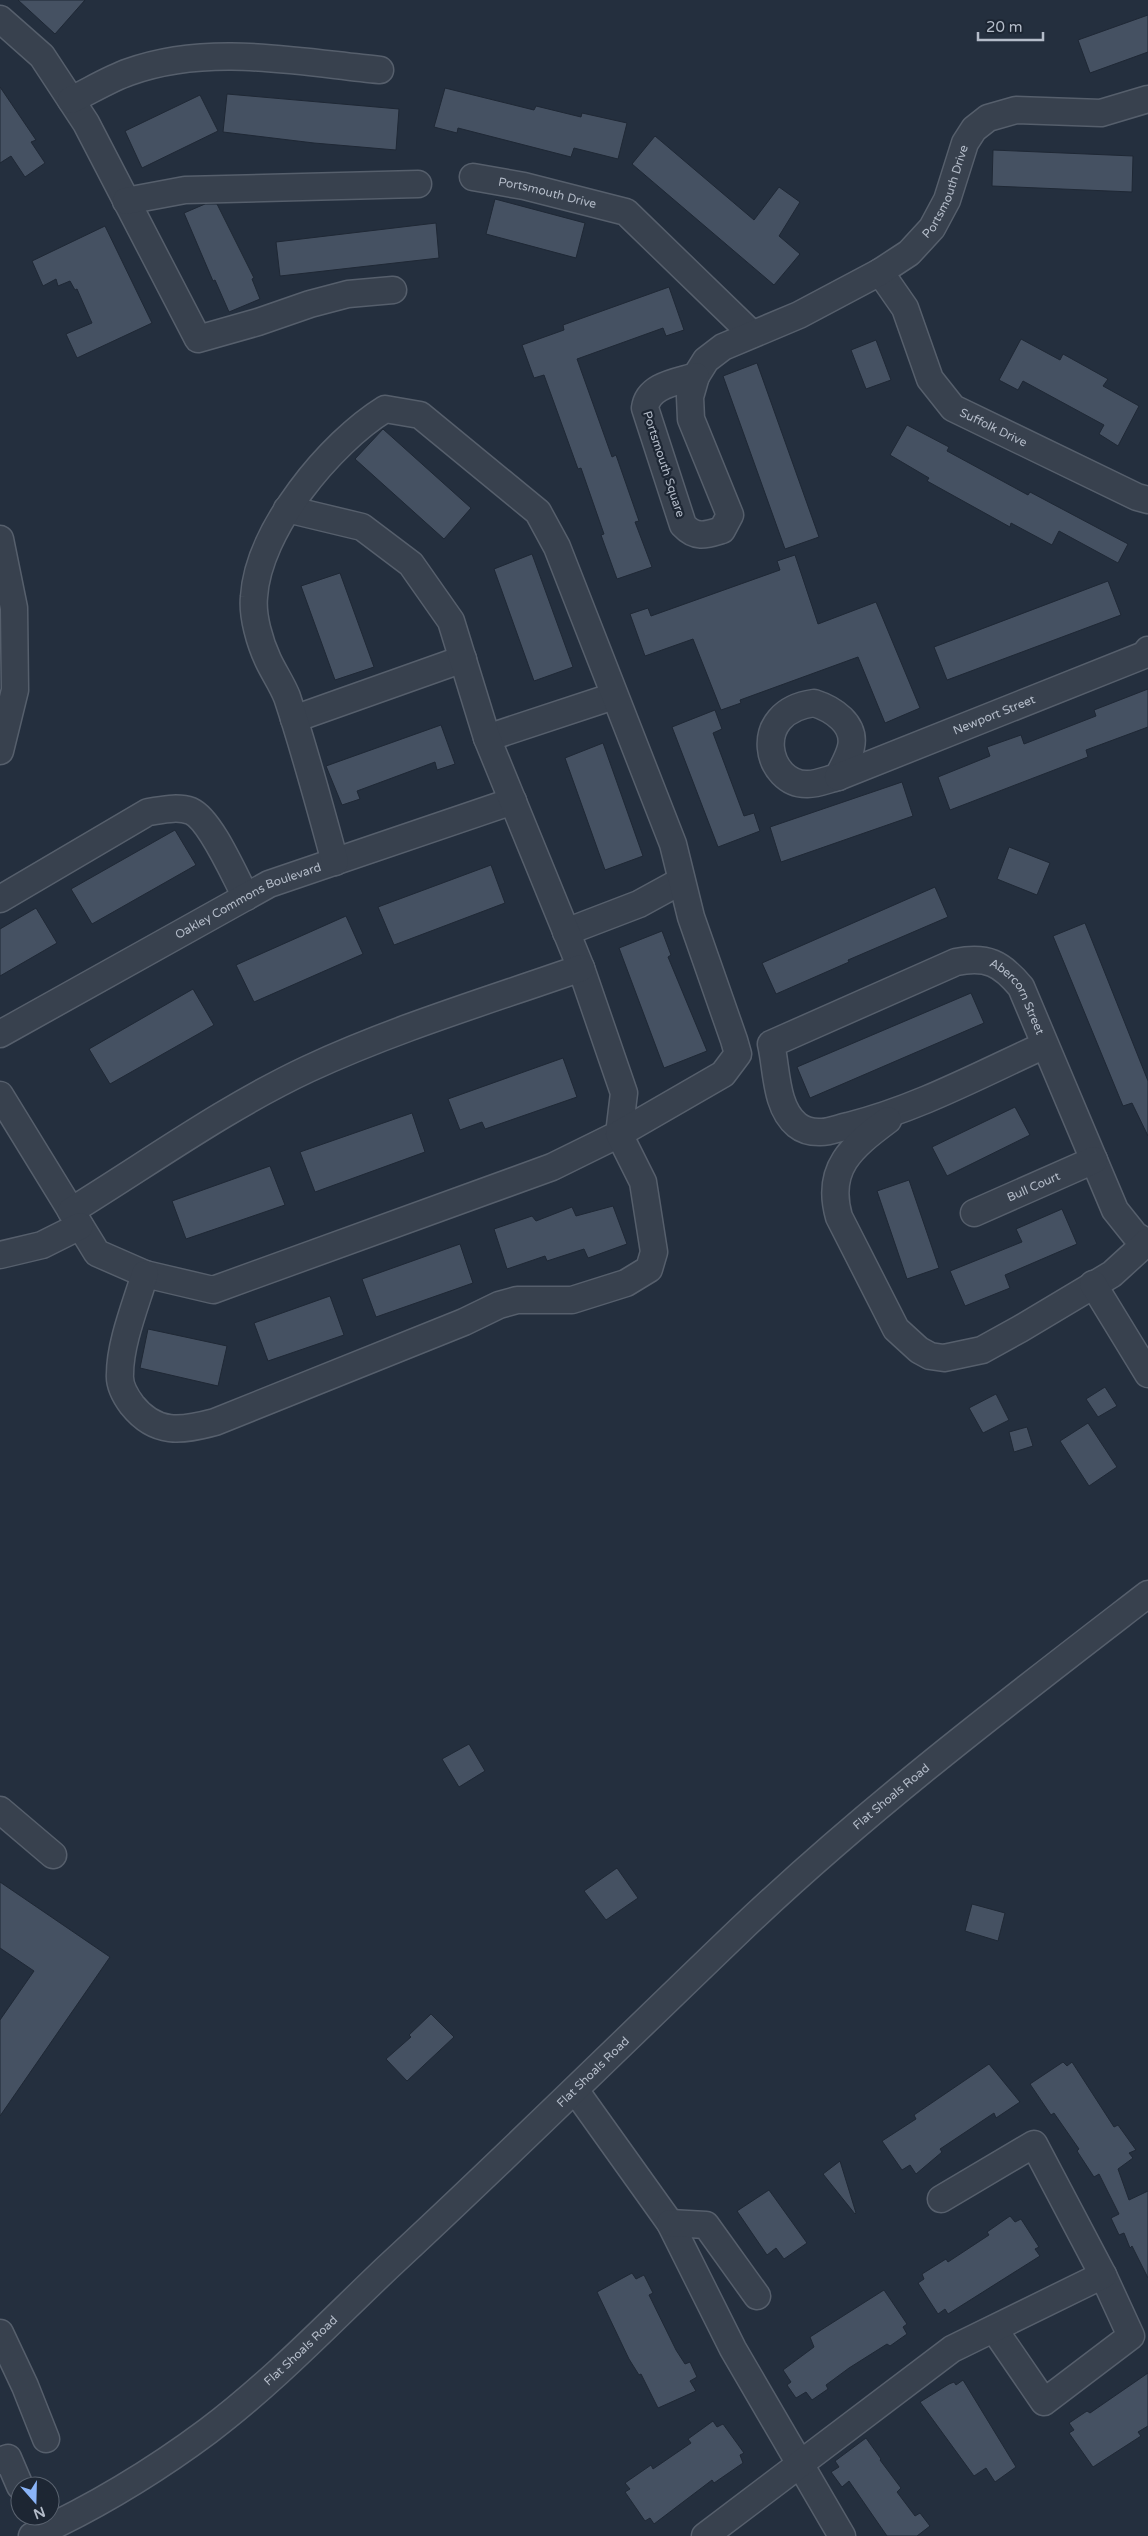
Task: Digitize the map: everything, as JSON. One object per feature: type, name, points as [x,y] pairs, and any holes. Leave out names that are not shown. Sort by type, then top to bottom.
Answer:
[{"type":"street","points":[[0,19],[42,56],[86,123],[198,339],[348,294],[393,290]]},
{"type":"street","points":[[71,100],[128,72],[159,63],[228,55],[380,70]]},
{"type":"street","name":"Portsmouth Drive","points":[[696,376],[706,360],[723,347],[799,315],[880,272],[910,253],[932,228],[947,200],[965,143],[974,129],[988,118],[1016,110],[1101,113],[1148,98]]},
{"type":"street","name":"Portsmouth Drive","points":[[473,177],[524,186],[626,212],[752,334]]},
{"type":"street","points":[[126,201],[185,190],[418,184]]},
{"type":"street","name":"Suffolk Drive","points":[[880,272],[906,308],[930,379],[954,408],[1137,497],[1148,500]]},
{"type":"street","name":"Portsmouth Square","points":[[696,376],[690,397],[692,419],[730,514],[722,530],[702,536],[691,533],[683,525],[645,408],[646,400],[653,391],[696,376]]},
{"type":"street","points":[[0,1095],[97,1253],[144,1274],[213,1290],[552,1167],[619,1134],[723,1074],[738,1054],[691,917],[673,844],[557,547],[538,512],[420,415],[385,409],[368,419],[322,462],[287,509],[267,549],[254,598],[257,623],[267,658],[285,692],[294,719],[335,862]]},
{"type":"street","points":[[144,1274],[122,1356],[119,1376],[126,1397],[142,1417],[163,1428],[187,1429],[214,1422],[464,1322],[499,1305],[517,1300],[572,1300],[626,1283],[650,1269],[654,1252],[644,1182],[619,1134],[624,1093],[581,968],[487,738],[451,621],[411,564],[362,527],[287,509]]},
{"type":"street","points":[[0,539],[14,608],[15,690],[0,750]]},
{"type":"street","name":"Newport Street","points":[[838,777],[1144,655],[1148,650]]},
{"type":"street","points":[[294,719],[463,659]]},
{"type":"street","points":[[487,738],[614,696]]},
{"type":"street","name":"Oakley Commons Boulevard","points":[[0,1034],[269,884],[513,801]]},
{"type":"street","points":[[0,899],[148,812],[174,808],[192,812],[206,825],[246,897]]},
{"type":"street","points":[[566,932],[639,904],[681,881]]},
{"type":"street","name":"Abercorn Street","points":[[905,1108],[866,1122],[820,1133],[805,1130],[797,1125],[788,1113],[775,1074],[771,1044],[956,962],[974,959],[991,962],[1008,971],[1020,987],[1116,1210],[1135,1235],[1147,1242]]},
{"type":"street","points":[[0,1255],[42,1245],[189,1136],[307,1070],[376,1040],[581,968]]},
{"type":"street","points":[[1045,1045],[905,1108],[850,1152],[835,1182],[834,1199],[839,1217],[896,1329],[919,1350],[937,1357],[966,1355],[982,1350],[1112,1274],[1147,1242]]},
{"type":"street","name":"Bull Court","points":[[974,1213],[1094,1160]]},
{"type":"street","points":[[1093,1284],[1148,1374]]},
{"type":"street","name":"Flat Shoals Road","points":[[35,2528],[77,2516],[149,2473],[211,2429],[301,2348],[575,2090],[742,1928],[845,1835],[981,1723],[1148,1594]]},
{"type":"street","points":[[0,1810],[53,1855]]},
{"type":"street","points":[[575,2090],[670,2223],[733,2349],[840,2535]]},
{"type":"street","points":[[941,2199],[1034,2144],[1103,2275],[1132,2336],[1044,2402],[994,2329]]},
{"type":"street","points":[[670,2223],[706,2225],[757,2296]]},
{"type":"street","points":[[705,2536],[952,2349],[1103,2275]]},
{"type":"street","points":[[0,2333],[25,2386],[46,2439]]},
{"type":"street","points":[[0,2461],[8,2458],[16,2476]]},
{"type":"building","points":[[18,0],[85,0],[55,34]]},
{"type":"building","points":[[1148,15],[1148,52],[1090,73],[1078,40]]},
{"type":"building","points":[[0,87],[36,140],[31,142],[45,163],[25,177],[11,156],[0,163]]},
{"type":"building","points":[[445,88],[534,110],[536,106],[581,117],[582,113],[627,123],[618,159],[574,148],[571,157],[458,128],[457,133],[434,127]]},
{"type":"building","points":[[227,94],[399,109],[396,150],[314,143],[223,132]]},
{"type":"building","points":[[200,95],[218,131],[142,168],[125,131]]},
{"type":"building","points":[[655,136],[754,220],[779,187],[800,202],[779,236],[800,254],[774,285],[632,164]]},
{"type":"building","points":[[993,150],[1133,156],[1132,192],[992,186]]},
{"type":"building","points":[[495,199],[585,223],[576,258],[486,234]]},
{"type":"building","points":[[205,204],[217,204],[254,278],[252,279],[260,299],[229,312],[215,280],[213,281],[184,213]]},
{"type":"building","points":[[436,223],[439,258],[280,276],[276,242]]},
{"type":"building","points":[[105,226],[152,323],[77,358],[66,334],[92,323],[77,289],[75,290],[70,281],[58,286],[56,279],[43,286],[32,261]]},
{"type":"building","points":[[669,287],[684,330],[666,336],[663,328],[577,359],[612,457],[616,455],[639,521],[635,522],[652,567],[617,579],[601,535],[604,534],[581,468],[578,469],[544,375],[534,378],[522,345],[564,330],[563,325]]},
{"type":"building","points":[[1021,339],[1060,360],[1063,354],[1108,379],[1103,386],[1139,406],[1118,446],[1099,434],[1104,425],[1023,381],[1018,390],[999,380]]},
{"type":"building","points":[[876,340],[891,380],[866,389],[851,350]]},
{"type":"building","points":[[757,363],[819,537],[785,549],[723,376]]},
{"type":"building","points":[[907,425],[949,447],[947,451],[1028,495],[1030,492],[1128,544],[1118,563],[1059,531],[1052,545],[1011,523],[1010,527],[927,481],[929,478],[890,455]]},
{"type":"building","points":[[383,429],[471,508],[444,539],[355,459]]},
{"type":"building","points":[[532,554],[573,667],[534,681],[494,569]]},
{"type":"building","points":[[795,555],[818,624],[876,602],[920,708],[885,723],[858,657],[740,700],[741,703],[721,710],[693,639],[645,656],[630,614],[648,608],[651,616],[780,570],[777,561]]},
{"type":"building","points":[[340,573],[374,667],[335,680],[301,586]]},
{"type":"building","points":[[1108,581],[1121,615],[947,680],[934,647]]},
{"type":"building","points":[[1148,689],[1148,727],[1086,750],[1088,757],[950,810],[938,777],[990,756],[987,747],[1021,735],[1024,744],[1096,716],[1094,710]]},
{"type":"building","points":[[715,710],[722,729],[713,733],[744,816],[754,813],[760,831],[718,847],[672,727]]},
{"type":"building","points":[[441,725],[455,764],[437,770],[435,762],[357,791],[360,799],[342,805],[326,766]]},
{"type":"building","points":[[603,743],[643,856],[605,870],[565,758]]},
{"type":"building","points":[[902,782],[913,816],[781,862],[770,827]]},
{"type":"building","points":[[175,830],[196,865],[92,924],[71,889]]},
{"type":"building","points":[[1009,847],[1050,863],[1037,895],[997,879]]},
{"type":"building","points":[[491,865],[505,903],[394,945],[378,907]]},
{"type":"building","points":[[935,887],[948,917],[848,960],[849,962],[776,994],[762,963]]},
{"type":"building","points":[[36,908],[57,943],[0,976],[0,929]]},
{"type":"building","points":[[346,916],[363,954],[254,1002],[236,965]]},
{"type":"building","points":[[1085,923],[1148,1081],[1148,1136],[1132,1103],[1123,1106],[1053,936]]},
{"type":"building","points":[[662,931],[671,955],[668,957],[707,1051],[664,1068],[619,948]]},
{"type":"building","points":[[193,989],[214,1025],[110,1084],[89,1049]]},
{"type":"building","points":[[971,993],[984,1023],[810,1098],[797,1067]]},
{"type":"building","points":[[563,1058],[577,1097],[485,1129],[482,1122],[460,1130],[448,1099]]},
{"type":"building","points":[[1015,1107],[1030,1135],[947,1176],[932,1147]]},
{"type":"building","points":[[412,1113],[425,1152],[315,1192],[300,1152]]},
{"type":"building","points":[[270,1166],[285,1205],[186,1239],[172,1201]]},
{"type":"building","points":[[909,1180],[939,1268],[907,1279],[877,1191]]},
{"type":"building","points":[[613,1206],[627,1244],[588,1258],[584,1249],[547,1261],[545,1256],[507,1269],[494,1229],[532,1216],[536,1221],[572,1207],[576,1216]]},
{"type":"building","points":[[1062,1209],[1077,1244],[1005,1275],[1010,1288],[965,1306],[950,1271],[1022,1242],[1016,1229]]},
{"type":"building","points":[[460,1244],[473,1283],[376,1317],[362,1279]]},
{"type":"building","points":[[330,1296],[344,1335],[268,1361],[254,1323]]},
{"type":"building","points":[[148,1329],[227,1346],[218,1386],[140,1368]]},
{"type":"building","points":[[1105,1387],[1117,1406],[1098,1417],[1086,1399]]},
{"type":"building","points":[[996,1394],[1009,1420],[983,1433],[969,1408]]},
{"type":"building","points":[[1088,1423],[1117,1467],[1089,1486],[1060,1441]]},
{"type":"building","points":[[1027,1427],[1033,1446],[1014,1452],[1009,1432]]},
{"type":"building","points":[[469,1744],[485,1771],[459,1787],[442,1759]]},
{"type":"building","points":[[617,1868],[638,1898],[606,1920],[584,1891]]},
{"type":"building","points":[[0,1882],[110,1957],[0,2116],[0,2020],[34,1971],[0,1948]]},
{"type":"building","points":[[972,1904],[1005,1913],[998,1941],[965,1931]]},
{"type":"building","points":[[431,2014],[454,2037],[407,2081],[386,2059],[411,2037],[409,2035]]},
{"type":"building","points":[[1063,2062],[1067,2066],[1072,2062],[1114,2127],[1118,2125],[1136,2150],[1129,2153],[1133,2158],[1118,2169],[1129,2200],[1148,2191],[1148,2278],[1132,2246],[1130,2248],[1124,2233],[1119,2235],[1111,2218],[1119,2214],[1099,2174],[1094,2177],[1077,2151],[1079,2149],[1054,2113],[1051,2115],[1030,2084]]},
{"type":"building","points":[[989,2064],[1020,2102],[996,2118],[994,2113],[940,2149],[942,2152],[916,2174],[910,2165],[902,2170],[882,2141],[916,2119],[914,2115]]},
{"type":"building","points":[[840,2161],[856,2213],[855,2214],[823,2174]]},
{"type":"building","points":[[769,2190],[807,2243],[784,2259],[776,2248],[767,2255],[737,2211]]},
{"type":"building","points":[[1010,2216],[1015,2222],[1021,2219],[1039,2247],[1035,2249],[1040,2256],[948,2314],[945,2309],[938,2314],[918,2283],[924,2279],[922,2274],[946,2259],[948,2262],[989,2235],[987,2232]]},
{"type":"building","points":[[632,2273],[636,2279],[644,2275],[653,2293],[649,2295],[676,2350],[685,2364],[690,2362],[697,2377],[690,2381],[696,2391],[658,2408],[641,2374],[639,2375],[629,2359],[597,2292]]},
{"type":"building","points":[[884,2290],[907,2324],[903,2327],[907,2334],[890,2346],[887,2344],[849,2368],[826,2385],[828,2389],[812,2400],[806,2392],[796,2398],[787,2385],[791,2382],[783,2370],[814,2347],[810,2337]]},
{"type":"building","points":[[1148,2373],[1148,2426],[1138,2432],[1141,2436],[1093,2467],[1069,2433],[1074,2430],[1069,2423],[1087,2411],[1090,2413]]},
{"type":"building","points":[[963,2380],[1016,2467],[995,2482],[986,2468],[974,2476],[920,2402],[949,2384],[954,2382],[956,2385]]},
{"type":"building","points":[[713,2421],[717,2427],[723,2424],[744,2453],[740,2455],[743,2463],[714,2483],[712,2480],[654,2524],[650,2518],[645,2521],[625,2492],[630,2489],[625,2483],[651,2465],[653,2469],[691,2443],[688,2439]]},
{"type":"building","points":[[866,2438],[901,2488],[897,2492],[915,2516],[920,2513],[930,2526],[917,2536],[887,2536],[849,2481],[842,2487],[831,2472],[839,2467],[835,2461]]}]
